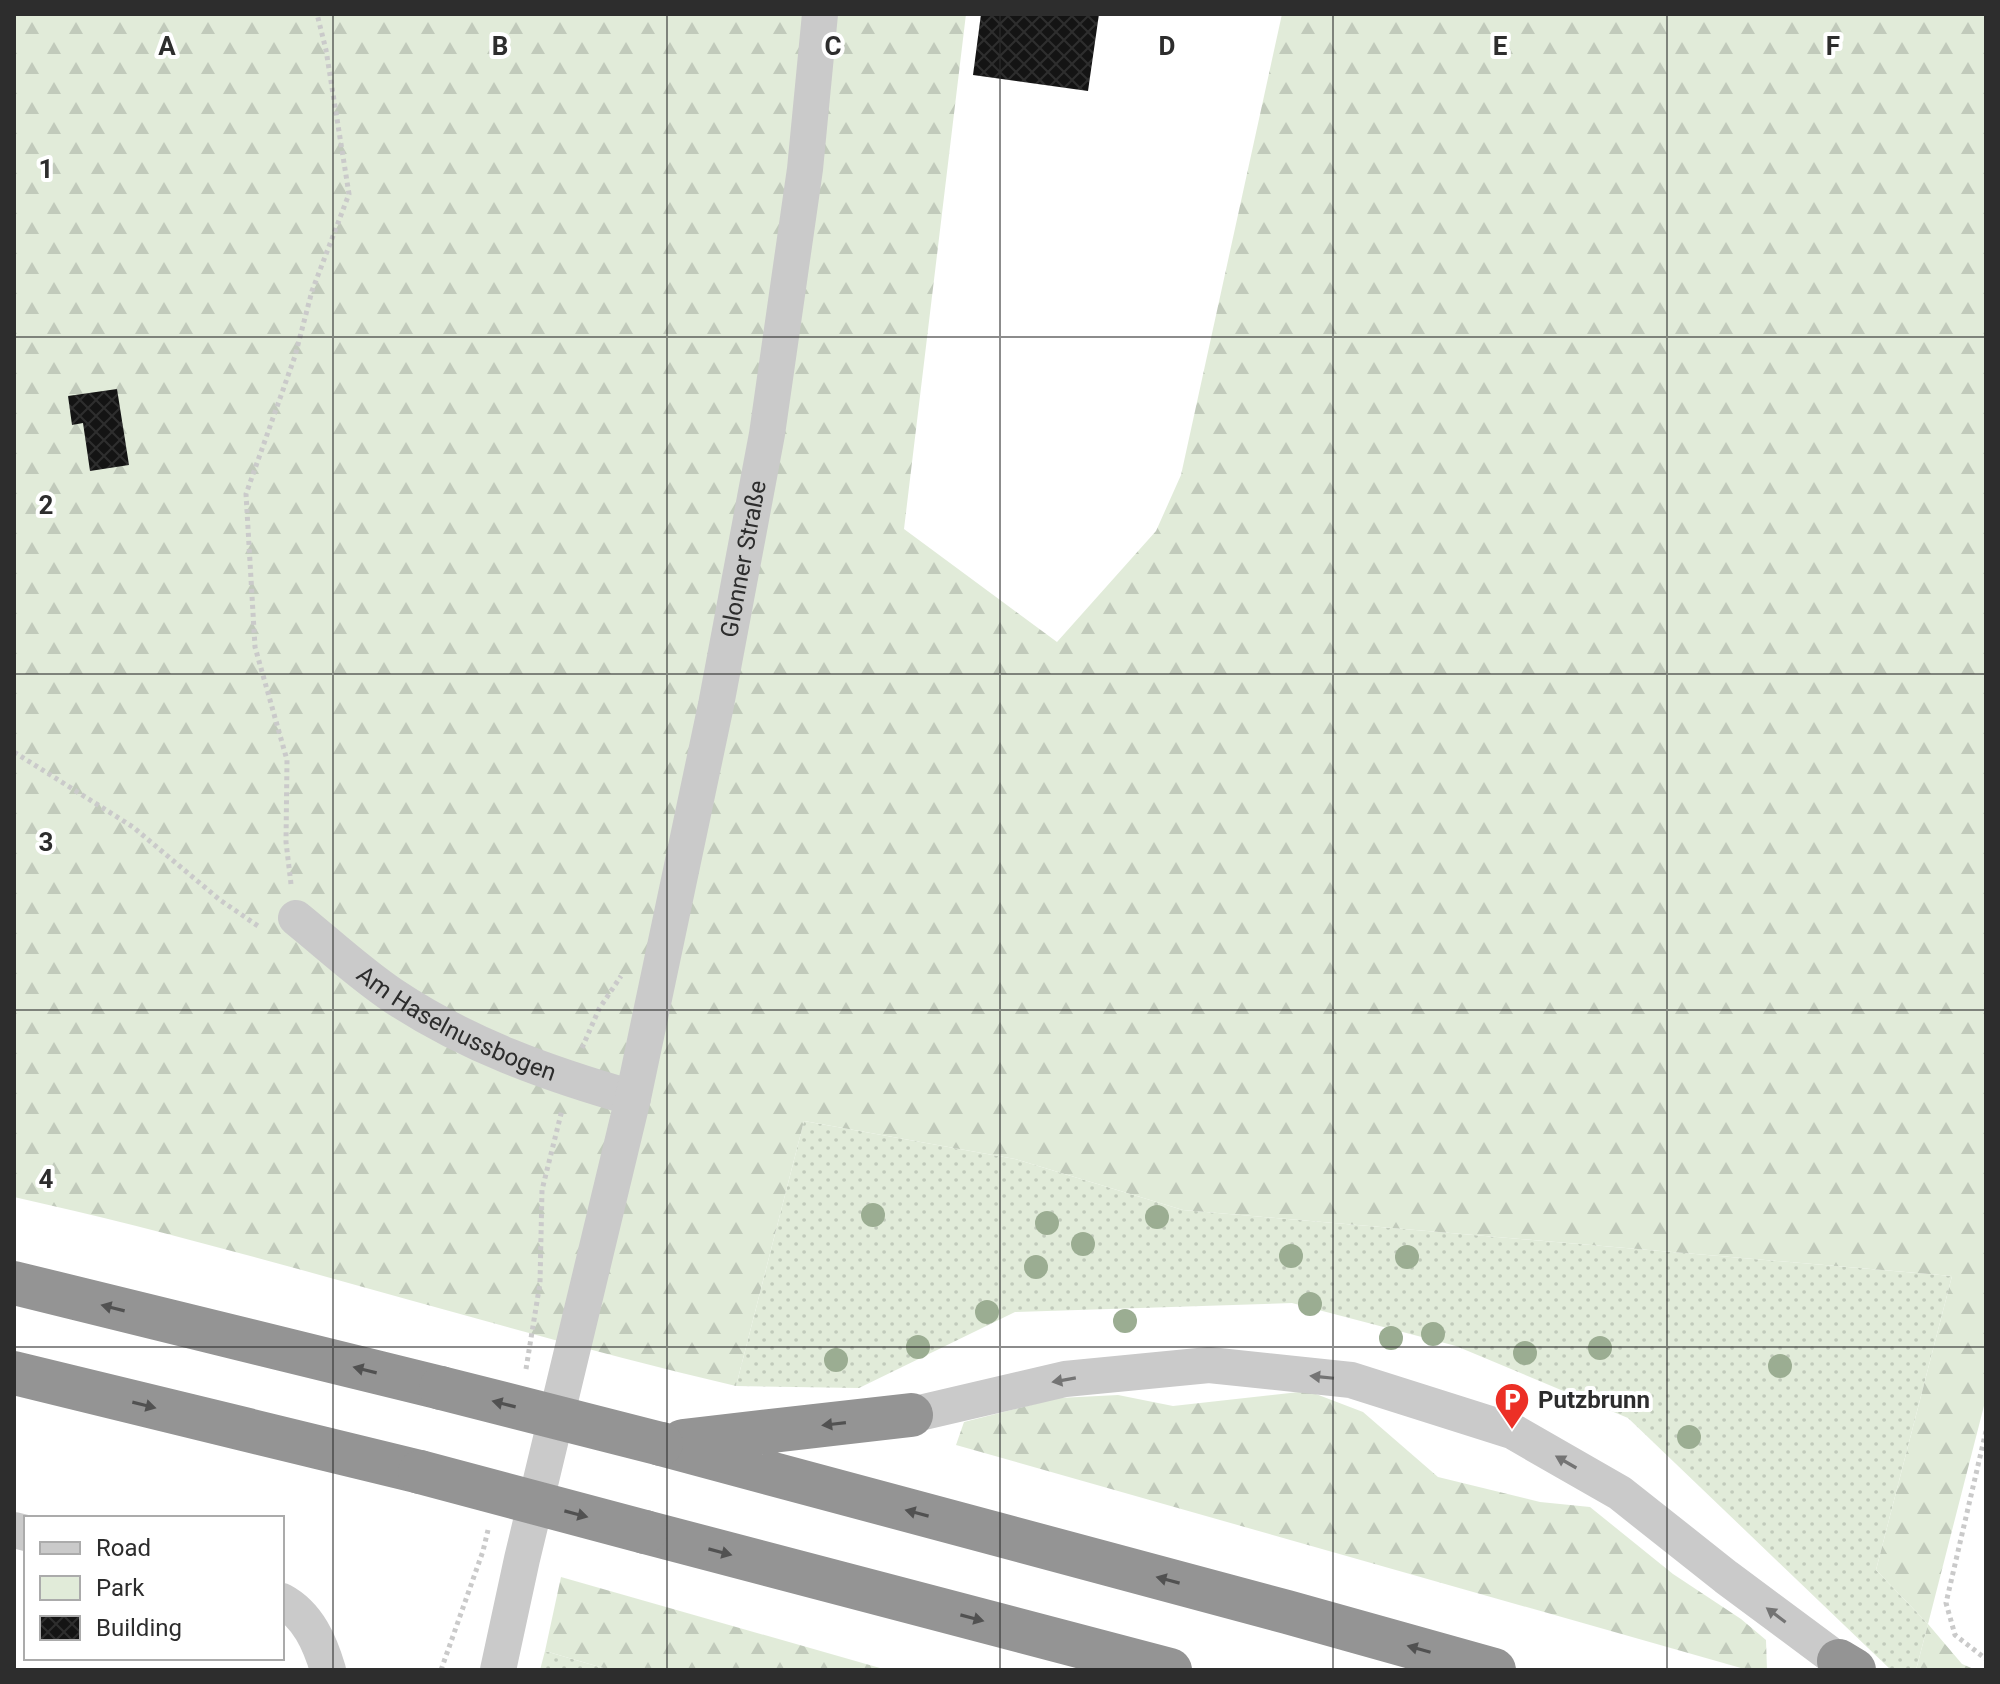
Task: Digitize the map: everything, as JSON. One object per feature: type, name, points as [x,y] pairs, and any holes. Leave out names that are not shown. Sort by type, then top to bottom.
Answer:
[{"type":"highway","points":[[14,1283],[661,1444],[1494,1670]]},
{"type":"highway","points":[[14,1373],[420,1472],[1170,1670]]},
{"type":"highway","points":[[661,1444],[911,1415]]},
{"type":"street","name":"Glonner Straße","points":[[498,1670],[633,1098],[716,705],[767,434],[805,169],[820,14]]},
{"type":"street","name":"Am Haselnussbogen","points":[[296,918],[391,994],[489,1049],[569,1080],[633,1098]]},
{"type":"street","points":[[911,1415],[1065,1379],[1209,1365],[1351,1380],[1512,1431],[1620,1493],[1846,1666]]},
{"type":"street","points":[[284,1602],[293,1607],[319,1641],[328,1670]]},
{"type":"path","points":[[14,752],[133,827],[220,900],[258,926],[296,918],[286,842],[287,760],[255,647],[246,494],[295,356],[312,291],[349,194],[326,50],[317,14]]},
{"type":"path","points":[[532,1342],[540,1283],[542,1190],[569,1080],[599,1009],[625,969],[659,977]]},
{"type":"path","points":[[1986,1431],[1946,1603],[1955,1635],[1986,1659]]},
{"type":"path","points":[[441,1670],[483,1551]]},
{"type":"green space","points":[[14,14],[966,14],[904,529],[1057,642],[1156,531],[1181,475],[1282,14],[1986,14],[1986,1398],[1928,1624],[1876,1570],[1952,1276],[1183,1210],[1015,1159],[804,1121],[736,1386],[555,1340],[195,1241],[14,1197]]},
{"type":"green space","points":[[804,1121],[1015,1159],[1183,1210],[1952,1276],[1876,1570],[1928,1624],[1916,1670],[1891,1670],[1628,1418],[1456,1346],[1292,1303],[1015,1312],[859,1388],[736,1386]]},
{"type":"green space","points":[[1308,1391],[1363,1412],[1438,1477],[1540,1502],[1590,1507],[1673,1574],[1741,1619],[1766,1640],[1767,1670],[1748,1670],[956,1445],[964,1422],[1059,1398],[1118,1395],[1173,1406]]},
{"type":"green space","points":[[561,1577],[887,1670],[610,1670],[545,1651]]},
{"type":"green space","points":[[1928,1624],[1962,1664],[1976,1670],[1916,1670]]},
{"type":"green space","points":[[545,1651],[610,1670],[540,1670]]},
{"type":"building","points":[[981,14],[1099,14],[1088,91],[973,75]]},
{"type":"building","points":[[117,389],[129,465],[90,471],[83,423],[72,425],[68,396]]},
{"type":"place","name":"Putzbrunn","points":[[1512,1431]]}]
